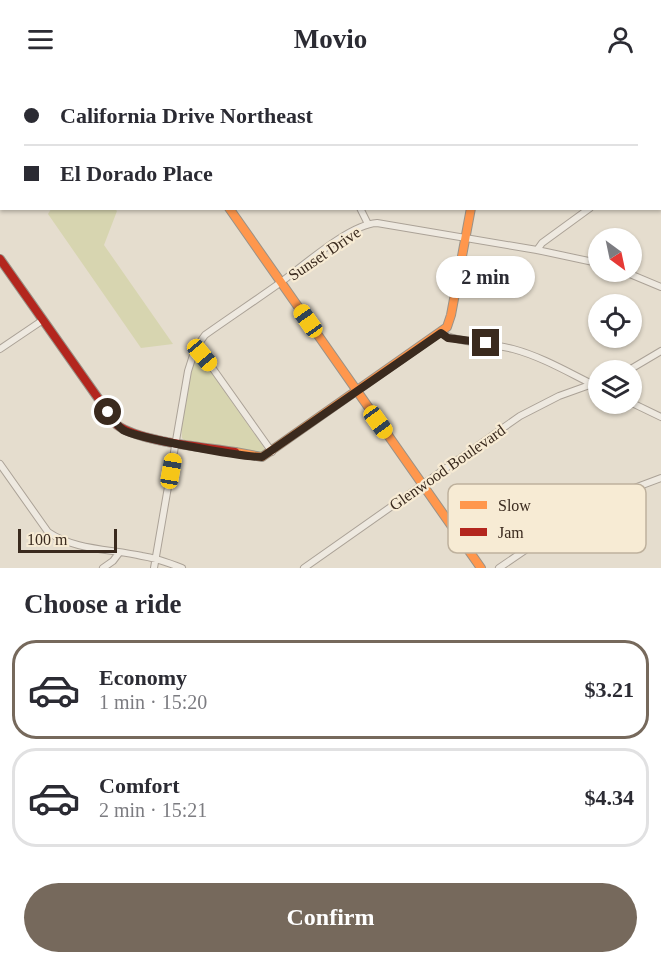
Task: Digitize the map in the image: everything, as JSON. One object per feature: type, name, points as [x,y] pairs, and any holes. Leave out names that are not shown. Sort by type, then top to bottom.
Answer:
[{"type":"street","points":[[230,210],[448,521]]},
{"type":"street","points":[[361,210],[368,224],[377,223],[588,261]]},
{"type":"street","points":[[0,259],[117,425],[125,431],[176,443],[258,457],[272,452],[447,327],[452,315],[471,210]]},
{"type":"street","points":[[537,250],[542,243],[587,210]]},
{"type":"street","name":"Sunset Drive","points":[[195,348],[205,335],[357,228],[368,224]]},
{"type":"street","points":[[642,279],[661,287]]},
{"type":"street","points":[[0,349],[43,320]]},
{"type":"street","points":[[441,333],[448,338],[515,350],[588,381]]},
{"type":"street","points":[[154,568],[186,383],[195,348]]},
{"type":"street","points":[[195,348],[224,382],[272,452]]},
{"type":"street","points":[[642,362],[661,351]]},
{"type":"street","name":"Glenwood Boulevard","points":[[304,568],[520,416],[559,396],[588,387]]},
{"type":"street","points":[[642,408],[661,417]]},
{"type":"street","points":[[0,464],[48,532],[56,538],[156,559],[182,568]]},
{"type":"street","points":[[645,484],[661,478]]},
{"type":"street","points":[[103,568],[119,553]]},
{"type":"street","points":[[470,553],[481,568]]},
{"type":"street","points":[[499,568],[521,553]]},
{"type":"shaded area","points":[[50,210],[117,211],[104,245],[173,344],[141,348],[48,214]]},
{"type":"shaded area","points":[[198,357],[263,446],[265,451],[263,453],[182,438],[182,421],[188,387],[195,359]]},
{"type":"traffic: slow","points":[[230,210],[448,521]]},
{"type":"traffic: slow","points":[[235,452],[262,457],[447,327],[471,210]]},
{"type":"traffic: slow","points":[[470,553],[481,568]]},
{"type":"traffic: jam","points":[[0,259],[117,425],[127,431],[157,440],[235,452]]},
{"type":"route","points":[[108,412],[117,425],[125,431],[176,443],[262,457],[441,333],[448,338],[486,343]]}]
